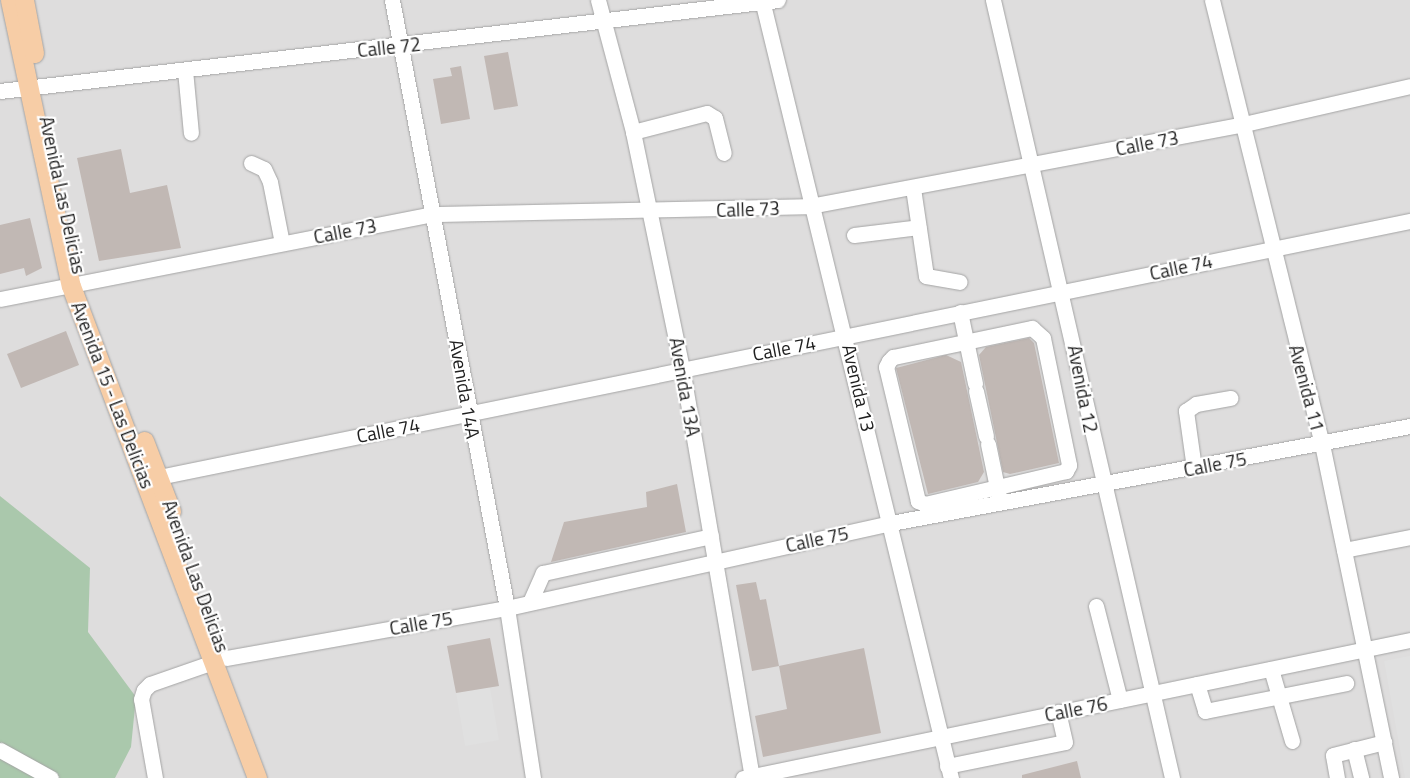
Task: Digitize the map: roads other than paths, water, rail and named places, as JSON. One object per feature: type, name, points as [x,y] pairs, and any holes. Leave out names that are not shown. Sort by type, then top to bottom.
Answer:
[{"type":"main road","points":[[10,0],[34,85]]},
{"type":"main road","name":"Avenida Las Delicias","points":[[24,0],[34,85],[75,281],[159,477],[221,660],[267,778]]},
{"type":"main road","name":"Avenida 15 - Las Delicias","points":[[75,281],[221,660],[257,778]]},
{"type":"street","name":"Avenida 14A","points":[[392,0],[434,214],[506,608],[534,778]]},
{"type":"street","name":"Avenida 13A","points":[[598,0],[606,24],[633,132],[682,368],[749,777]]},
{"type":"street","name":"Calle 72","points":[[0,91],[34,85],[606,24],[778,0]]},
{"type":"street","name":"Avenida 12","points":[[993,0],[1028,166],[1063,292],[1102,486],[1149,694],[1172,778]]},
{"type":"street","name":"Avenida 11","points":[[1212,0],[1270,248],[1322,444],[1391,778]]},
{"type":"street","name":"Avenida 13","points":[[762,2],[810,206],[846,335],[949,772]]},
{"type":"street","points":[[185,70],[191,133]]},
{"type":"street","name":"Calle 73","points":[[75,281],[282,244],[434,214],[650,212],[810,206],[1240,125],[1410,86]]},
{"type":"street","points":[[633,132],[708,113],[715,118],[724,152]]},
{"type":"street","points":[[252,163],[264,169],[270,182],[282,244]]},
{"type":"street","points":[[913,188],[926,276],[959,282]]},
{"type":"street","name":"Calle 74","points":[[159,477],[470,414],[682,368],[1410,221]]},
{"type":"street","points":[[854,235],[919,228]]},
{"type":"street","points":[[0,290],[75,281]]},
{"type":"street","points":[[0,299],[75,281]]},
{"type":"street","points":[[960,312],[999,496]]},
{"type":"street","points":[[1032,328],[1043,338],[1070,465],[1060,475],[999,496],[925,504],[918,500],[886,367],[893,356],[1032,328]]},
{"type":"street","points":[[1194,468],[1186,411],[1196,404],[1230,398]]},
{"type":"street","name":"Calle 75","points":[[155,778],[142,699],[144,690],[150,684],[221,660],[506,608],[891,523],[999,496],[1102,486],[1410,426]]},
{"type":"street","points":[[530,602],[543,573],[711,536]]},
{"type":"street","points":[[1344,550],[1410,536]]},
{"type":"street","points":[[1096,606],[1120,700]]},
{"type":"street","name":"Calle 76","points":[[749,777],[939,736],[1410,640]]},
{"type":"street","points":[[1271,669],[1277,696],[1292,741]]},
{"type":"street","points":[[1198,684],[1205,711],[1346,683]]},
{"type":"street","points":[[949,772],[1065,742],[1058,712]]},
{"type":"street","points":[[1336,778],[1333,756],[1384,742]]},
{"type":"street","points":[[1354,749],[1361,778]]},
{"type":"street","points":[[0,750],[51,778]]}]
